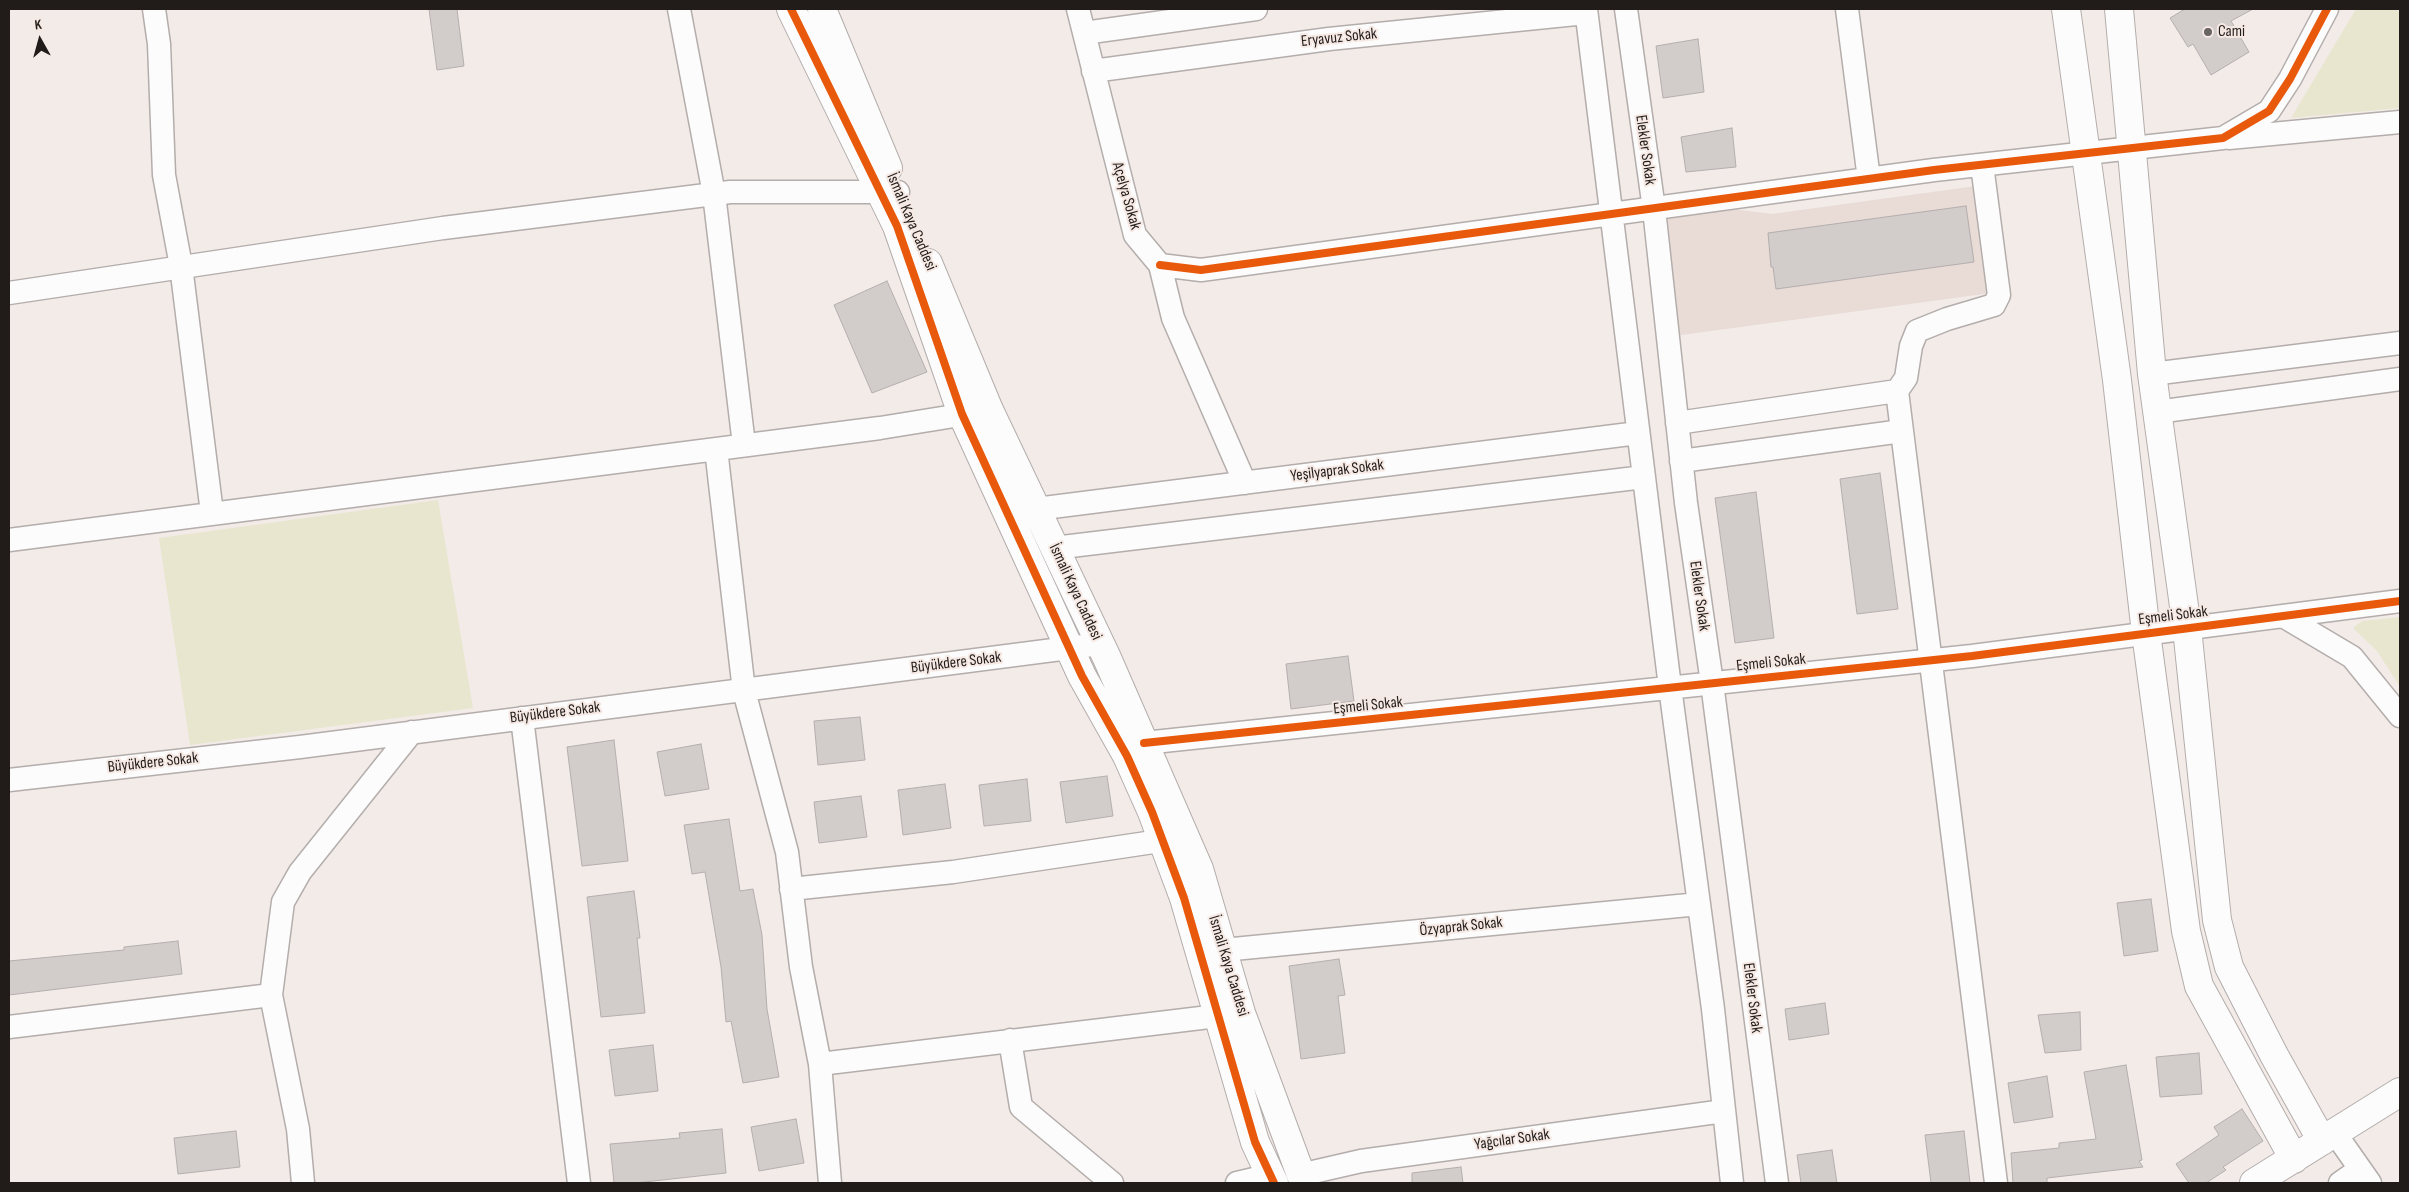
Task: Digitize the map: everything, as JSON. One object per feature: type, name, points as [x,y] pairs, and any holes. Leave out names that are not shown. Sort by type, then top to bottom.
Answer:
[{"type":"street","points":[[154,9],[159,44],[164,175],[181,266],[212,513]]},
{"type":"street","points":[[679,9],[714,194],[744,445]]},
{"type":"street","points":[[791,9],[890,192],[897,226],[962,414],[1082,676],[1174,839],[1184,898],[1229,1014],[1255,1142],[1272,1179],[1237,1183]]},
{"type":"street","name":"Açelya Sokak","points":[[1078,9],[1136,235],[1160,265],[1173,318],[1245,483]]},
{"type":"street","points":[[1084,33],[1256,9]]},
{"type":"street","name":"Elekler Sokak","points":[[1626,9],[1654,208],[1681,461],[1777,1183]]},
{"type":"street","points":[[1847,9],[1869,179]]},
{"type":"street","points":[[2066,9],[2117,380],[2146,633],[2186,931],[2199,986],[2294,1158]]},
{"type":"street","points":[[2119,9],[2152,374],[2186,628],[2216,920],[2230,967],[2274,1055],[2329,1137],[2365,1176],[2340,1183]]},
{"type":"street","points":[[2223,138],[2269,111],[2290,79],[2326,9]]},
{"type":"street","points":[[1586,11],[1670,688],[1699,904],[1732,1183]]},
{"type":"street","name":"Eryavuz Sokak","points":[[1093,71],[1329,39],[1586,11]]},
{"type":"street","name":"İsmali Kaya Caddesi","points":[[825,13],[890,192],[1144,743],[1174,839],[1199,869],[1223,950],[1229,1014],[1302,1179]]},
{"type":"street","points":[[1160,265],[1201,270],[1982,165],[2223,138],[2400,122]]},
{"type":"street","points":[[1982,165],[1999,295],[1994,305],[1947,319],[1917,331],[1911,346],[1906,378],[1897,391],[1996,1183]]},
{"type":"street","points":[[9,293],[462,225],[730,192],[890,192]]},
{"type":"street","points":[[2152,374],[2400,344]]},
{"type":"street","points":[[2157,412],[2400,379]]},
{"type":"street","points":[[1677,423],[1897,391]]},
{"type":"street","points":[[9,540],[880,428],[989,410]]},
{"type":"street","points":[[1681,461],[1902,431]]},
{"type":"street","name":"Yeşilyaprak Sokak","points":[[1036,509],[1638,433]]},
{"type":"street","points":[[716,449],[744,691],[787,852],[801,967],[820,1064],[830,1183]]},
{"type":"street","points":[[1054,548],[1644,477]]},
{"type":"street","name":"Eşmeli Sokak","points":[[1144,743],[1932,660],[2400,601]]},
{"type":"street","points":[[2283,616],[2352,657],[2400,716]]},
{"type":"street","name":"Büyükdere Sokak","points":[[9,780],[744,691],[1100,644]]},
{"type":"street","points":[[522,718],[579,1183]]},
{"type":"street","points":[[303,1183],[298,1129],[271,995],[284,902],[300,872],[412,732]]},
{"type":"street","points":[[791,889],[953,872],[1174,839]]},
{"type":"street","name":"Özyaprak Sokak","points":[[1223,950],[1699,904]]},
{"type":"street","points":[[9,1027],[271,995]]},
{"type":"street","points":[[820,1064],[1229,1014]]},
{"type":"street","points":[[1010,1040],[1021,1107],[1112,1183]]},
{"type":"street","points":[[2254,1183],[2400,1092]]},
{"type":"street","name":"Yağcılar Sokak","points":[[1302,1179],[1361,1161],[1724,1111]]},
{"type":"shaded area","points":[[2356,9],[2395,9],[2400,12],[2400,108],[2291,118]]},
{"type":"shaded area","points":[[1976,186],[1991,293],[1674,336],[1658,217],[1725,208],[1772,214]]},
{"type":"shaded area","points":[[438,500],[473,708],[190,745],[159,538]]},
{"type":"shaded area","points":[[2400,617],[2400,687],[2377,651],[2353,628],[2362,621]]},
{"type":"building","points":[[429,9],[457,9],[464,66],[437,70]]},
{"type":"building","name":"Cami","points":[[2185,9],[2253,9],[2231,21],[2249,52],[2211,75],[2193,44],[2188,47],[2170,18]]},
{"type":"building","points":[[1698,39],[1704,92],[1663,98],[1656,46]]},
{"type":"building","points":[[1732,128],[1736,167],[1686,172],[1681,137]]},
{"type":"building","points":[[1966,206],[1974,262],[1776,289],[1773,267],[1771,267],[1768,233]]},
{"type":"building","points":[[887,281],[927,372],[872,393],[834,305]]},
{"type":"building","points":[[1880,473],[1898,609],[1857,614],[1840,479]]},
{"type":"building","points":[[1756,492],[1774,638],[1735,643],[1715,498]]},
{"type":"building","points":[[1348,656],[1354,701],[1291,709],[1286,664]]},
{"type":"building","points":[[860,717],[865,760],[818,765],[814,721]]},
{"type":"building","points":[[614,740],[628,861],[582,866],[567,747]]},
{"type":"building","points":[[701,744],[709,789],[665,796],[657,752]]},
{"type":"building","points":[[1107,776],[1113,816],[1066,823],[1060,782]]},
{"type":"building","points":[[1027,779],[1031,821],[984,826],[979,785]]},
{"type":"building","points":[[945,784],[951,828],[903,835],[898,790]]},
{"type":"building","points":[[861,796],[867,837],[819,843],[814,802]]},
{"type":"building","points":[[729,819],[740,891],[753,889],[762,935],[767,1009],[779,1077],[743,1083],[731,1021],[726,1022],[721,967],[705,872],[692,874],[684,825]]},
{"type":"building","points":[[634,891],[640,938],[637,938],[645,1013],[601,1017],[587,897]]},
{"type":"building","points":[[2151,899],[2158,951],[2124,956],[2117,903]]},
{"type":"building","points":[[178,941],[182,974],[9,995],[9,961],[124,950],[124,947]]},
{"type":"building","points":[[1339,959],[1345,995],[1338,996],[1345,1053],[1301,1059],[1289,966]]},
{"type":"building","points":[[1825,1003],[1829,1034],[1789,1040],[1785,1009]]},
{"type":"building","points":[[2080,1012],[2081,1050],[2045,1053],[2038,1015]]},
{"type":"building","points":[[653,1045],[658,1091],[615,1096],[609,1050]]},
{"type":"building","points":[[2199,1053],[2202,1094],[2160,1097],[2156,1057]]},
{"type":"building","points":[[2126,1065],[2142,1160],[2139,1161],[2143,1167],[2047,1178],[2047,1183],[2013,1183],[2011,1153],[2059,1148],[2059,1143],[2096,1139],[2084,1072]]},
{"type":"building","points":[[2047,1076],[2053,1117],[2014,1123],[2008,1083]]},
{"type":"building","points":[[2242,1109],[2263,1141],[2223,1167],[2226,1170],[2206,1183],[2189,1183],[2176,1164],[2219,1135],[2214,1127]]},
{"type":"building","points":[[796,1119],[804,1163],[759,1171],[751,1127]]},
{"type":"building","points":[[722,1129],[726,1173],[635,1183],[614,1183],[610,1144],[680,1138],[679,1133]]},
{"type":"building","points":[[236,1131],[240,1167],[178,1174],[174,1138]]},
{"type":"building","points":[[1964,1131],[1970,1183],[1931,1183],[1925,1135]]},
{"type":"building","points":[[1832,1150],[1837,1183],[1801,1183],[1797,1155]]},
{"type":"building","points":[[1461,1167],[1463,1183],[1412,1183],[1412,1173]]},
{"type":"cycle path","points":[[791,9],[897,226],[962,414],[1082,676],[1127,756],[1152,812],[1184,898],[1255,1142],[1274,1183]]},
{"type":"cycle path","points":[[1160,265],[1201,270],[1934,170],[2223,138],[2269,111],[2290,79],[2327,9]]},
{"type":"cycle path","points":[[1144,743],[1972,656],[2400,601]]},
{"type":"place","name":"Cami","points":[[2208,32]]}]
